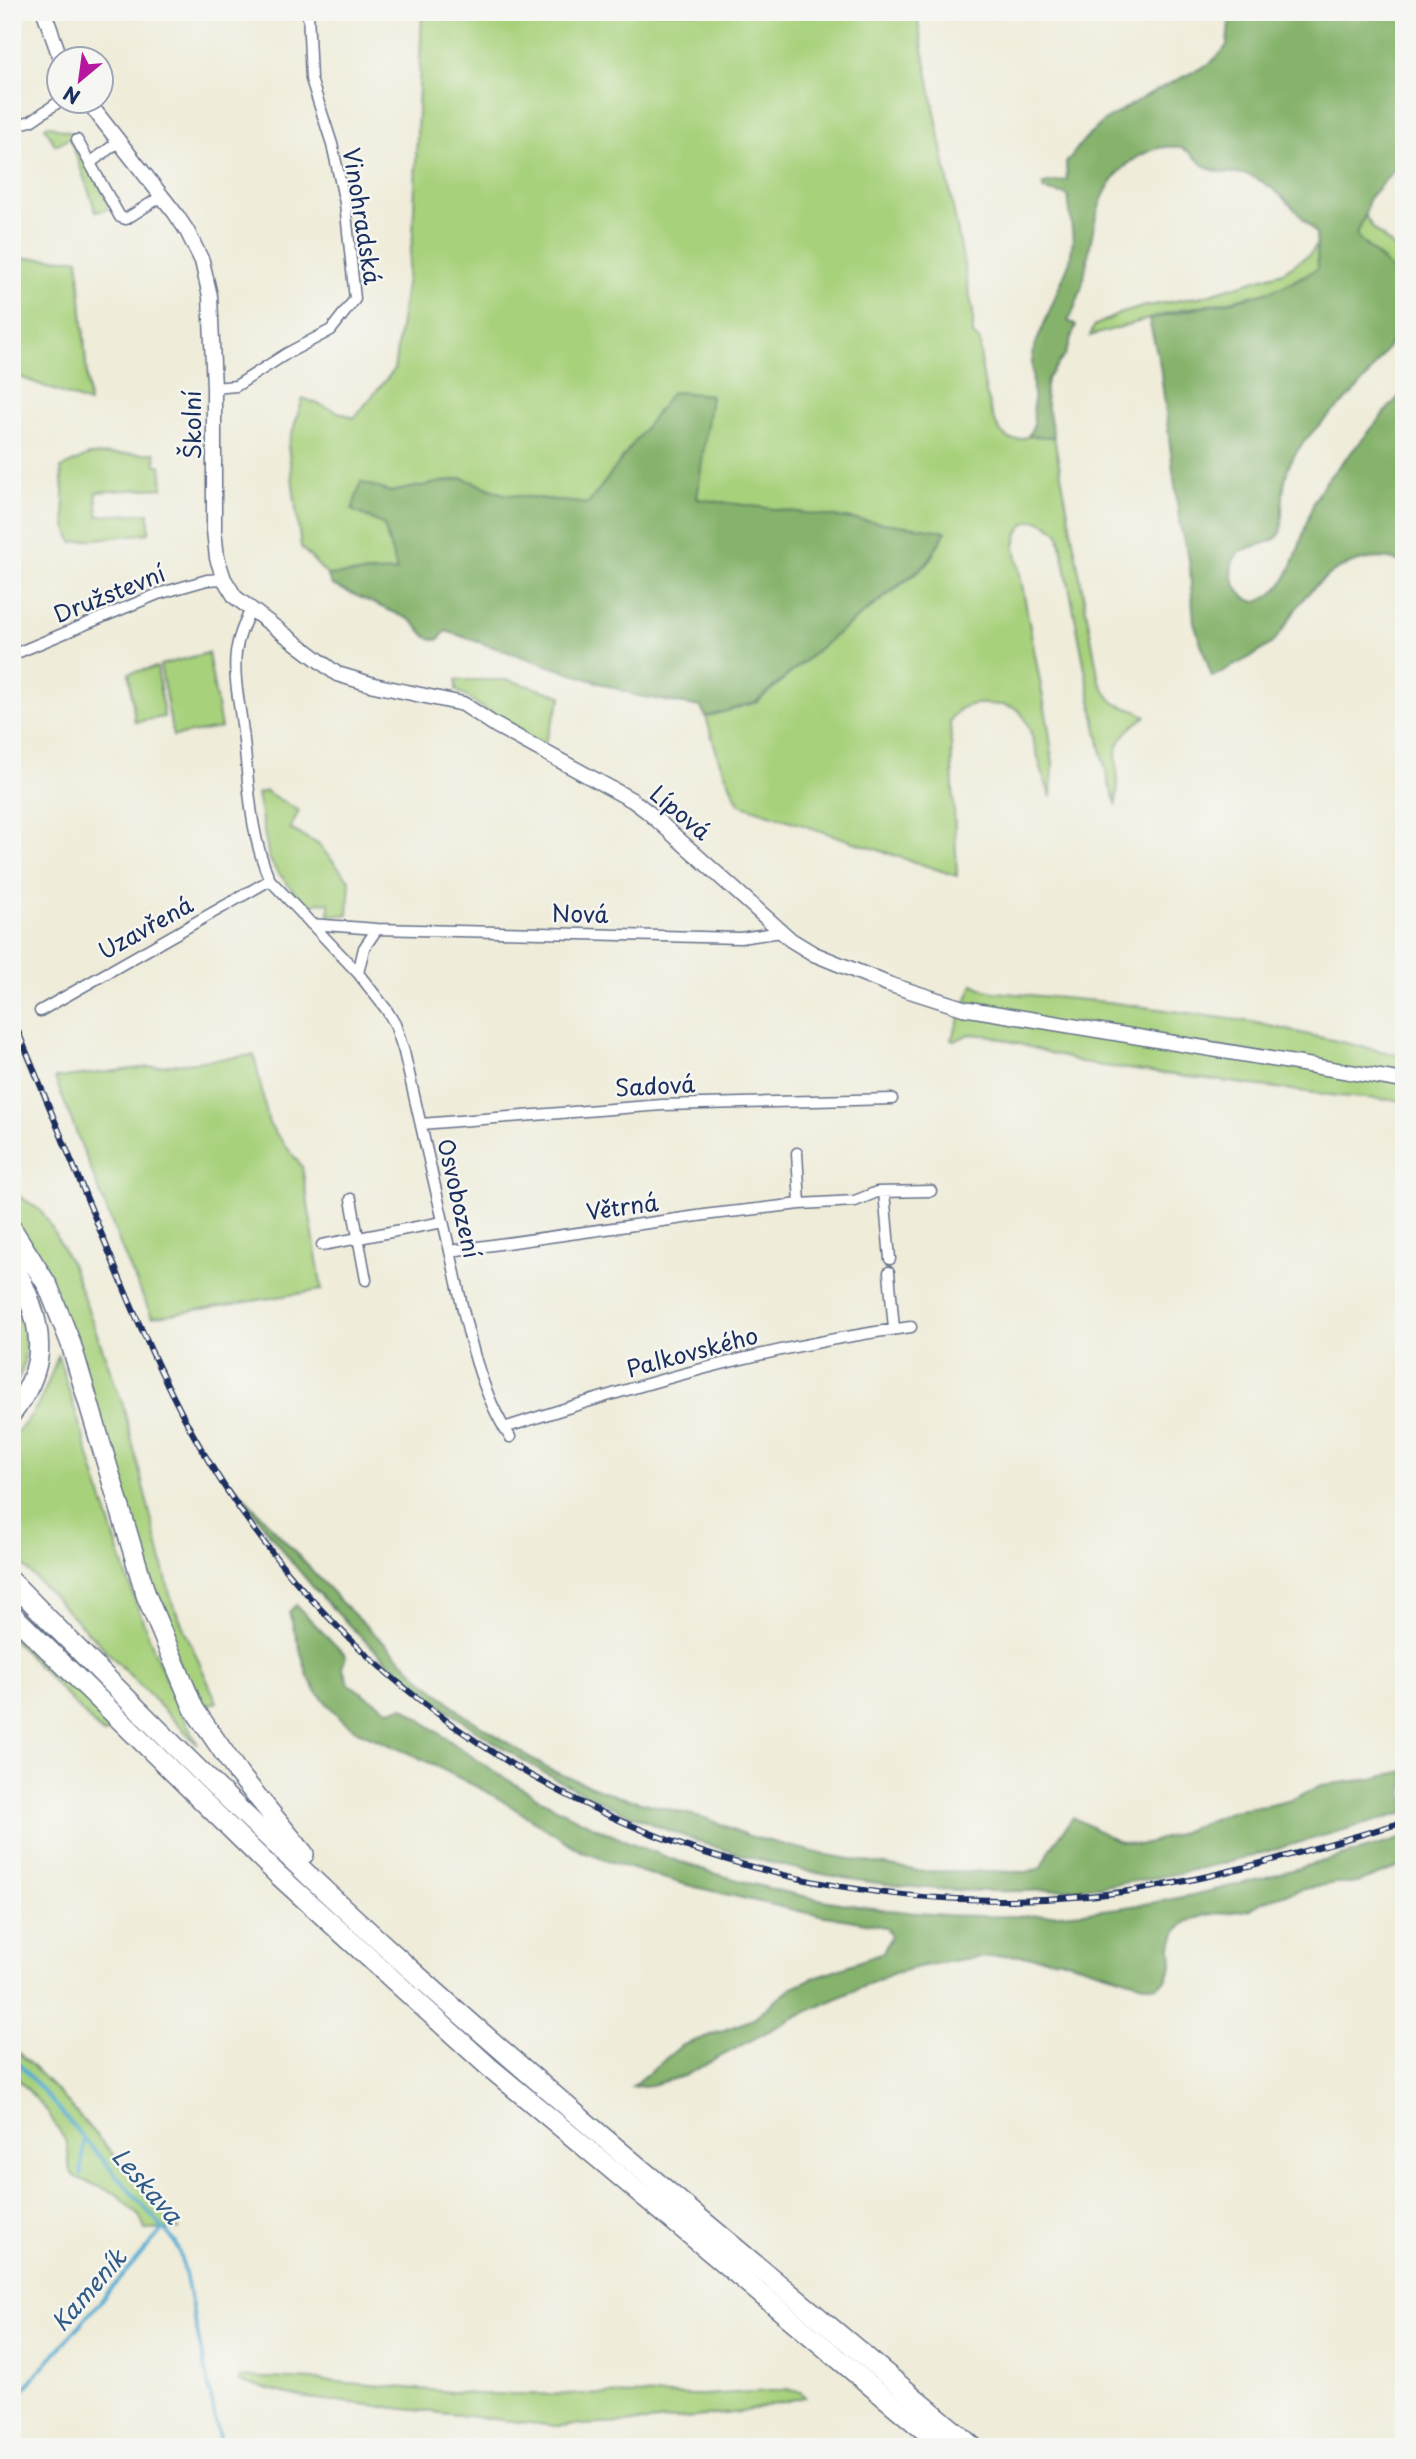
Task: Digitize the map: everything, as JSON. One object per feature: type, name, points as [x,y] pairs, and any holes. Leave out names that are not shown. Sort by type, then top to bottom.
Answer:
[{"type":"highway","points":[[12,1229],[48,1286],[71,1344],[146,1595],[194,1709],[238,1773],[286,1835],[407,1966]]},
{"type":"highway","points":[[12,1264],[20,1274],[40,1334],[38,1363],[27,1393],[12,1413]]},
{"type":"highway","points":[[12,1582],[173,1747],[407,1966],[527,2071],[973,2447]]},
{"type":"highway","points":[[12,1614],[277,1874],[489,2067],[944,2447]]},
{"type":"street","name":"Vinohradská","points":[[214,388],[236,386],[285,354],[331,330],[355,299],[345,203],[332,144],[312,79],[308,12]]},
{"type":"street","points":[[45,15],[56,46]]},
{"type":"street","points":[[12,125],[31,121],[46,111]]},
{"type":"street","name":"Školní","points":[[99,116],[187,231],[202,261],[212,314],[214,527],[217,558],[223,579],[234,597],[286,638]]},
{"type":"street","points":[[77,140],[123,218],[162,196]]},
{"type":"street","points":[[90,163],[114,145]]},
{"type":"street","name":"Družstevní","points":[[12,655],[158,594],[207,580],[223,579]]},
{"type":"street","name":"Osvobození","points":[[250,611],[239,640],[236,663],[256,840],[262,862],[270,880],[356,967],[395,1024],[404,1052],[475,1353],[494,1409],[507,1433]]},
{"type":"street","name":"Lípová","points":[[286,638],[337,674],[463,704],[495,726],[632,800],[782,932],[814,954],[888,984],[963,1008],[1404,1081]]},
{"type":"street","name":"Uzavřená","points":[[40,1011],[270,880]]},
{"type":"street","name":"Nová","points":[[311,924],[371,931],[740,938],[782,932]]},
{"type":"street","points":[[356,967],[371,931]]},
{"type":"street","name":"Sadová","points":[[421,1124],[662,1105],[892,1099]]},
{"type":"street","points":[[797,1153],[800,1204]]},
{"type":"street","name":"Větrná","points":[[450,1251],[800,1204],[855,1201],[877,1192],[931,1191]]},
{"type":"street","points":[[884,1192],[890,1259]]},
{"type":"street","points":[[351,1199],[366,1280]]},
{"type":"street","points":[[322,1245],[443,1222]]},
{"type":"street","points":[[889,1272],[894,1329]]},
{"type":"street","name":"Palkovského","points":[[507,1433],[747,1356],[911,1327]]},
{"type":"green space","points":[[422,12],[916,12],[973,312],[973,335],[980,341],[991,410],[1002,434],[1010,439],[1054,437],[1099,680],[1115,703],[1146,716],[1132,727],[1118,746],[1116,803],[1109,785],[1097,731],[1059,534],[1044,523],[1031,521],[1020,529],[1015,547],[1049,730],[1053,764],[1051,796],[1023,716],[1011,707],[980,704],[961,709],[950,721],[957,876],[739,804],[719,760],[706,717],[757,702],[833,637],[927,565],[945,532],[696,499],[711,395],[673,392],[588,504],[503,494],[463,478],[390,492],[361,482],[384,525],[397,571],[327,575],[301,547],[288,446],[303,398],[354,418],[394,370],[413,235]]},
{"type":"green space","points":[[1230,12],[1404,12],[1404,159],[1369,198],[1356,236],[1404,281],[1403,318],[1388,347],[1366,377],[1312,432],[1292,459],[1286,478],[1281,532],[1272,541],[1237,555],[1232,567],[1234,580],[1241,593],[1251,601],[1270,595],[1281,585],[1296,557],[1311,510],[1324,484],[1404,392],[1404,563],[1375,558],[1347,565],[1334,572],[1301,602],[1273,642],[1212,677],[1194,622],[1189,559],[1180,526],[1160,365],[1149,320],[1258,295],[1296,280],[1318,268],[1316,233],[1285,200],[1258,179],[1211,169],[1181,148],[1167,147],[1145,153],[1124,168],[1109,186],[1099,206],[1078,299],[1068,321],[1076,325],[1065,355],[1047,379],[1045,395],[1054,437],[1028,436],[1034,425],[1032,361],[1035,346],[1070,261],[1073,239],[1068,195],[1043,190],[1043,184],[1067,180],[1066,163],[1083,141],[1104,121],[1149,94],[1209,64],[1227,45]]},
{"type":"green space","points":[[48,125],[72,133],[111,208],[96,212],[70,138],[55,145],[45,127]]},
{"type":"green space","points":[[1365,215],[1372,227],[1404,257],[1404,281],[1356,236]]},
{"type":"green space","points":[[1318,243],[1318,269],[1275,290],[1183,309],[1090,336],[1094,326],[1119,314],[1203,296],[1283,272],[1311,253]]},
{"type":"green space","points":[[12,258],[78,259],[89,403],[12,374]]},
{"type":"green space","points":[[672,392],[711,395],[697,499],[946,531],[928,562],[756,702],[706,717],[701,707],[638,696],[446,631],[438,640],[427,637],[411,620],[332,585],[327,575],[397,571],[384,525],[352,510],[361,482],[390,492],[463,478],[503,494],[588,504]]},
{"type":"green space","points":[[155,453],[156,465],[161,465],[163,488],[96,492],[98,516],[149,513],[149,533],[72,542],[66,526],[61,468],[89,455]]},
{"type":"green space","points":[[208,653],[221,728],[173,736],[160,665]]},
{"type":"green space","points":[[157,667],[164,717],[135,722],[129,673]]},
{"type":"green space","points":[[456,680],[509,680],[562,696],[544,744],[541,747],[456,690]]},
{"type":"green space","points":[[265,791],[299,811],[290,829],[318,844],[350,881],[348,915],[329,915],[329,903],[318,902],[308,908],[275,869],[269,858],[257,794]]},
{"type":"green space","points":[[973,984],[995,992],[1108,1002],[1252,1022],[1394,1054],[1404,1058],[1404,1101],[1338,1096],[1088,1064],[992,1036],[969,1034],[955,1041],[951,1040]]},
{"type":"green space","points":[[254,1055],[269,1124],[302,1167],[322,1290],[152,1317],[126,1259],[55,1078]]},
{"type":"green space","points":[[12,1191],[40,1210],[72,1266],[123,1405],[172,1602],[217,1702],[194,1709],[71,1344],[12,1229]]},
{"type":"green space","points":[[12,1293],[23,1330],[25,1354],[19,1378],[12,1390]]},
{"type":"green space","points":[[58,1356],[136,1602],[154,1651],[198,1745],[12,1554],[12,1436],[35,1409]]},
{"type":"green space","points":[[236,1488],[342,1603],[463,1714],[550,1770],[617,1796],[708,1819],[749,1836],[822,1854],[919,1871],[1027,1872],[1042,1868],[1050,1850],[1073,1817],[1117,1841],[1139,1845],[1175,1835],[1232,1811],[1291,1800],[1321,1785],[1372,1779],[1404,1771],[1404,1813],[1209,1867],[1089,1887],[981,1891],[873,1883],[768,1862],[665,1829],[568,1785],[475,1730],[390,1664],[313,1587]]},
{"type":"green space","points":[[296,1605],[346,1656],[342,1667],[349,1684],[388,1710],[404,1707],[477,1760],[554,1807],[617,1837],[682,1862],[748,1883],[816,1899],[885,1910],[1024,1916],[1133,1906],[1211,1891],[1404,1838],[1404,1865],[1357,1883],[1335,1883],[1299,1890],[1262,1902],[1249,1910],[1205,1915],[1187,1922],[1177,1930],[1171,1948],[1172,1966],[1166,1980],[1157,1986],[1060,1959],[1007,1955],[923,1966],[894,1973],[797,2016],[684,2076],[652,2085],[632,2087],[681,2046],[751,2020],[793,1987],[883,1953],[891,1935],[886,1928],[877,1925],[803,1912],[691,1886],[583,1852],[493,1795],[422,1759],[357,1731],[341,1719],[316,1691],[308,1676],[289,1612]]},
{"type":"green space","points":[[12,1614],[126,1727],[103,1734],[12,1638]]},
{"type":"green space","points":[[12,2046],[58,2092],[179,2229],[145,2230],[140,2217],[117,2194],[75,2177],[70,2171],[67,2143],[46,2110],[12,2072]]},
{"type":"green space","points":[[241,2377],[315,2380],[475,2394],[704,2395],[786,2390],[801,2392],[805,2397],[742,2412],[648,2422],[556,2426],[299,2397],[241,2382],[238,2380]]},
{"type":"waterway","name":"Leskava","points":[[12,2056],[176,2243],[184,2268],[221,2447]]},
{"type":"waterway","points":[[81,2174],[84,2138]]},
{"type":"waterway","name":"Kameník","points":[[12,2403],[164,2228]]},
{"type":"railway","points":[[12,1017],[145,1336],[174,1399],[226,1489],[303,1590],[393,1678],[492,1752],[601,1812],[716,1857],[837,1886],[961,1899],[1088,1896],[1128,1891],[1208,1876],[1404,1822]]}]
